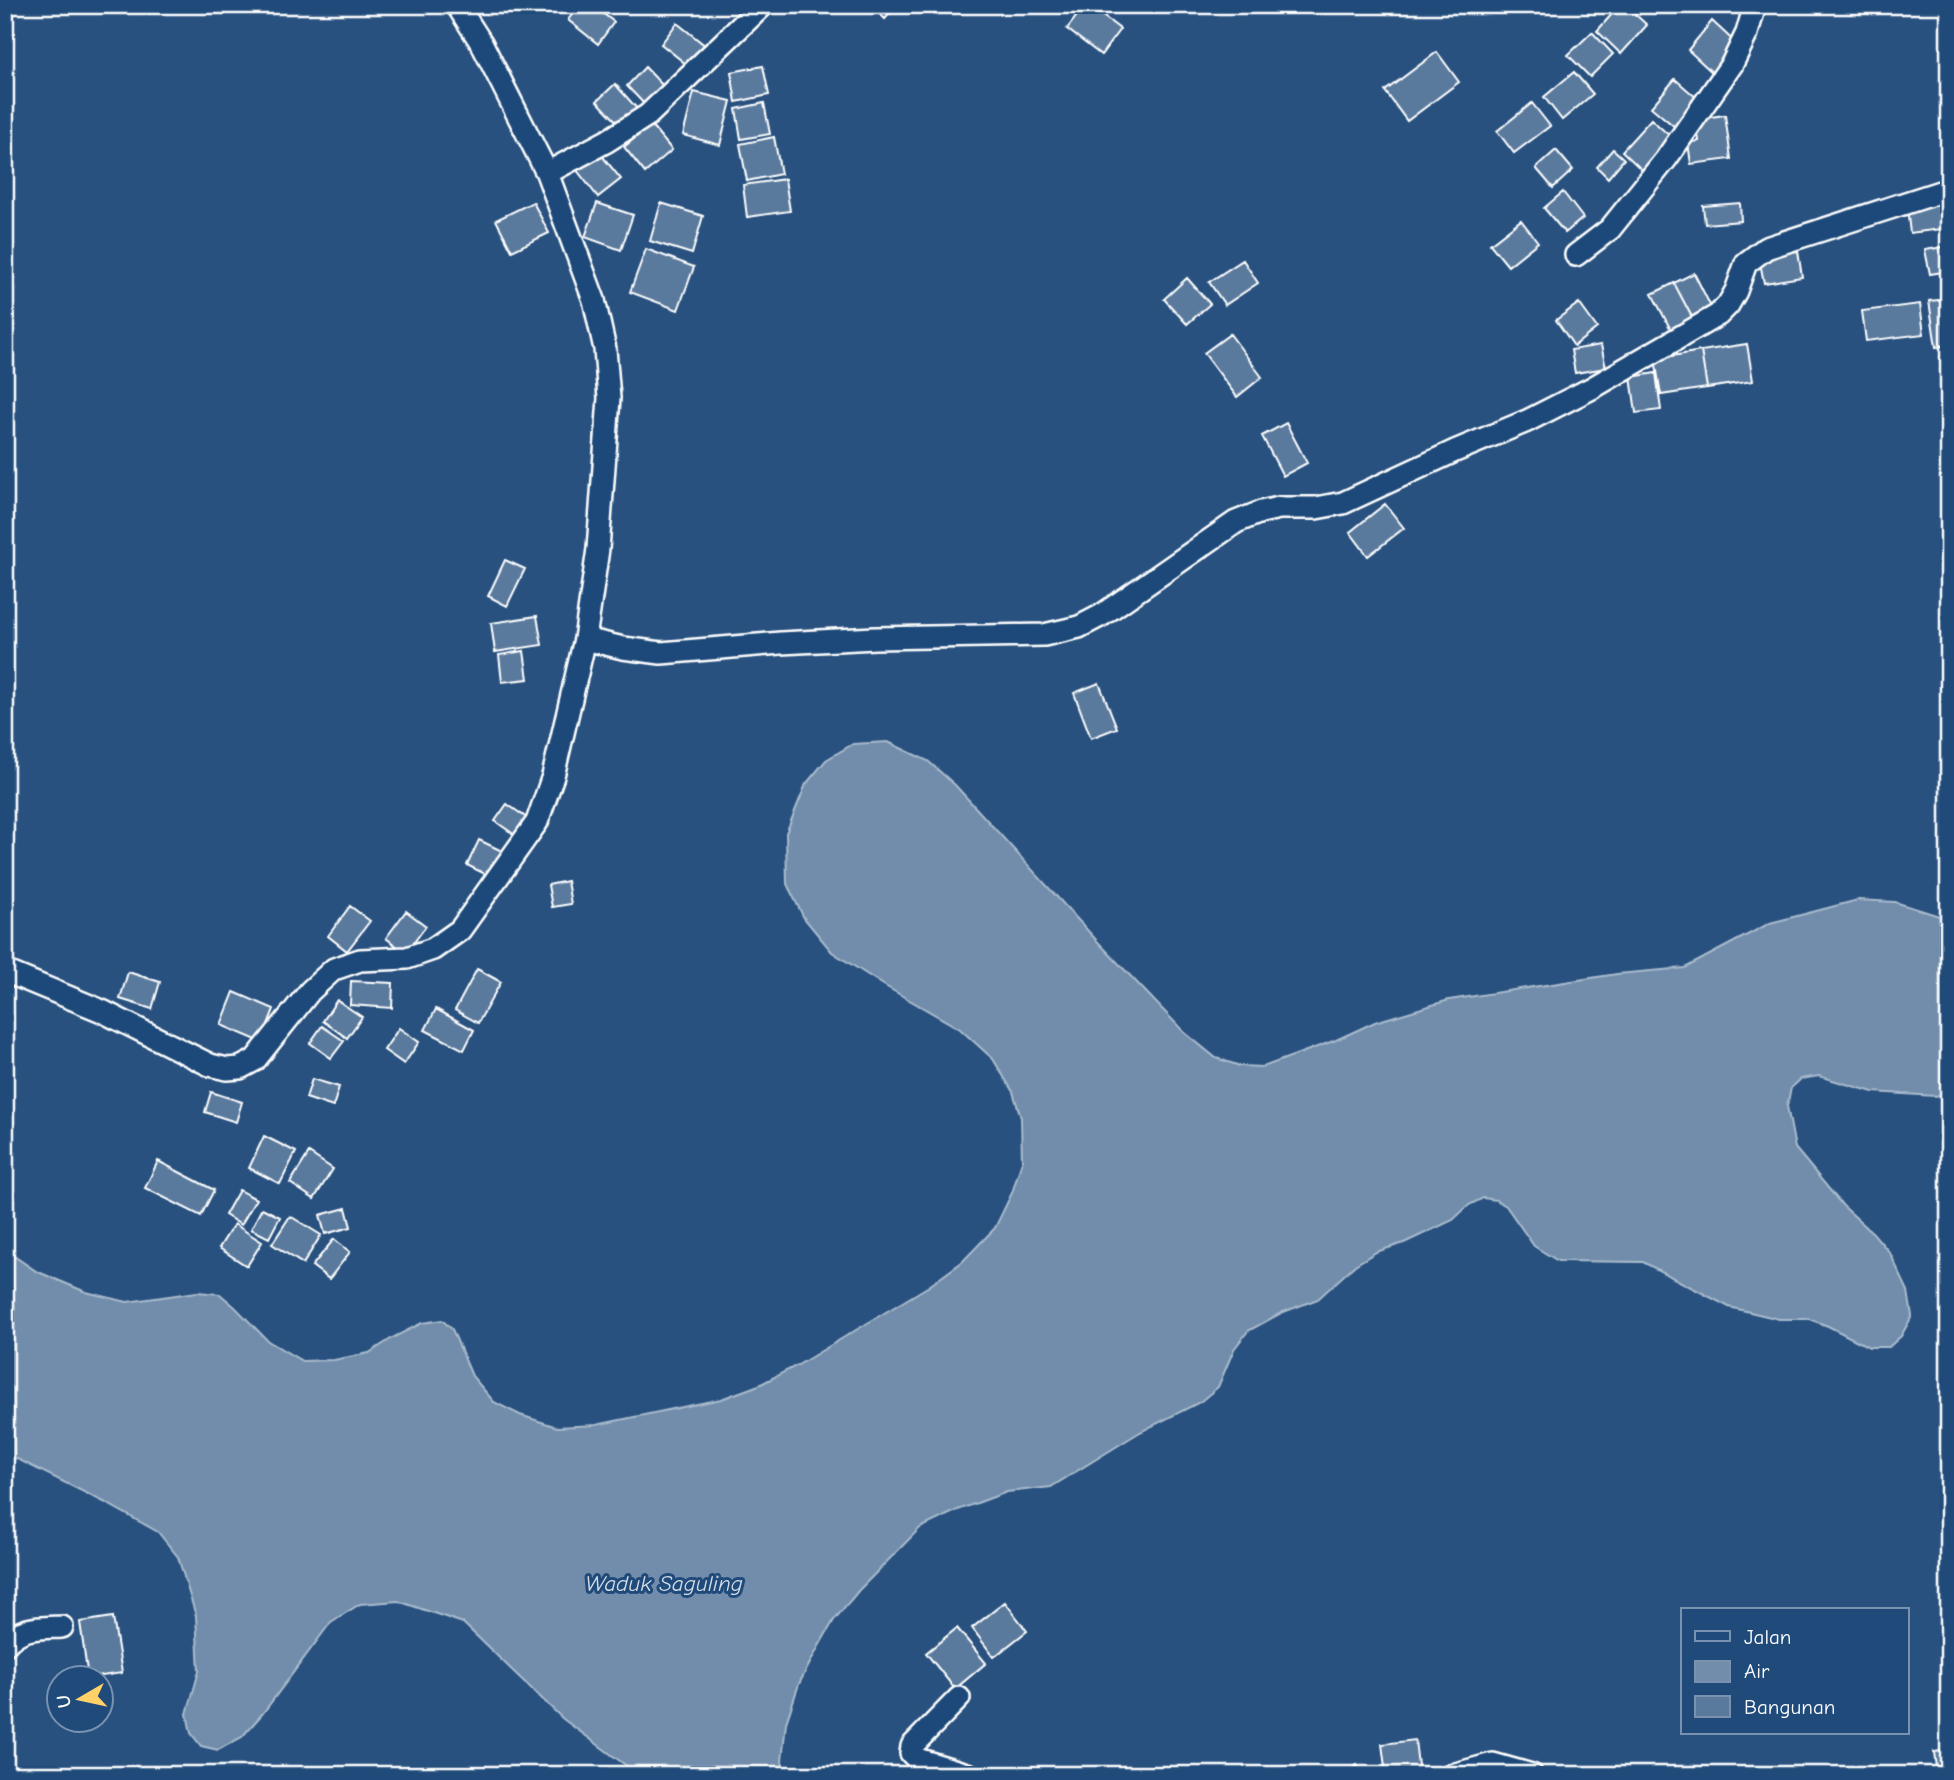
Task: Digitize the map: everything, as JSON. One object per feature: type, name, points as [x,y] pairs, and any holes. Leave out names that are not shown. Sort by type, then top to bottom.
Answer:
[{"type":"street","points":[[5,971],[102,1010],[210,1065],[227,1069],[240,1068],[255,1060],[310,991],[334,969],[360,960],[407,958],[433,949],[460,930],[537,822],[553,776],[585,639],[598,549],[609,398],[605,349],[594,300],[547,173],[482,44],[457,5]]},
{"type":"street","points":[[547,173],[607,141],[648,115],[763,5]]},
{"type":"street","points":[[1576,255],[1610,229],[1666,159],[1732,64],[1747,33],[1755,5]]},
{"type":"street","points":[[585,639],[661,653],[875,638],[1044,635],[1079,627],[1102,615],[1236,522],[1279,508],[1316,508],[1343,503],[1527,421],[1592,388],[1718,315],[1728,304],[1746,263],[1766,248],[1949,189]]},
{"type":"street","points":[[5,1645],[13,1635],[21,1632],[62,1627]]},
{"type":"street","points":[[959,1698],[912,1746],[911,1753],[917,1759],[970,1775]]},
{"type":"street","points":[[1452,1775],[1493,1765],[1532,1775]]},
{"type":"water","name":"Waduk Saguling","points":[[888,742],[928,761],[955,785],[1184,1032],[1216,1058],[1240,1066],[1263,1067],[1336,1040],[1375,1022],[1449,1000],[1617,974],[1685,968],[1770,923],[1858,900],[1895,902],[1949,919],[1949,1093],[1935,1096],[1873,1092],[1819,1076],[1801,1079],[1791,1088],[1787,1106],[1795,1148],[1843,1206],[1873,1233],[1890,1253],[1908,1291],[1912,1316],[1901,1336],[1889,1347],[1869,1347],[1809,1319],[1779,1319],[1729,1307],[1643,1262],[1558,1261],[1534,1246],[1506,1206],[1496,1200],[1483,1198],[1469,1205],[1453,1220],[1404,1243],[1376,1252],[1355,1265],[1318,1299],[1281,1313],[1248,1331],[1234,1349],[1218,1387],[1200,1402],[1140,1432],[1051,1487],[1007,1492],[958,1510],[920,1528],[859,1590],[834,1620],[819,1646],[799,1684],[786,1723],[782,1761],[785,1775],[639,1775],[563,1719],[463,1623],[398,1601],[360,1604],[331,1622],[242,1737],[218,1750],[201,1746],[191,1733],[187,1714],[199,1671],[196,1616],[178,1557],[158,1532],[5,1453],[5,1250],[36,1271],[86,1292],[127,1302],[197,1292],[220,1294],[268,1341],[302,1361],[334,1360],[369,1353],[422,1323],[442,1320],[452,1329],[472,1376],[494,1402],[520,1415],[557,1427],[596,1425],[721,1399],[759,1385],[798,1365],[929,1286],[962,1262],[995,1228],[1012,1193],[1022,1161],[1021,1118],[1013,1092],[993,1059],[960,1029],[832,952],[804,918],[787,884],[786,833],[806,784],[826,760],[853,744]]},
{"type":"building","points":[[579,5],[592,5],[614,22],[598,44],[568,20]]},
{"type":"building","points":[[870,5],[895,5],[896,7],[885,19]]},
{"type":"building","points":[[1085,5],[1120,29],[1101,55],[1067,29]]},
{"type":"building","points":[[1620,5],[1625,5],[1647,25],[1621,54],[1597,31]]},
{"type":"building","points":[[1712,21],[1738,45],[1713,73],[1688,50]]},
{"type":"building","points":[[677,23],[707,47],[691,68],[661,44]]},
{"type":"building","points":[[1592,32],[1613,54],[1590,77],[1568,55]]},
{"type":"building","points":[[1437,52],[1459,82],[1407,121],[1385,91]]},
{"type":"building","points":[[763,66],[769,95],[736,102],[731,72]]},
{"type":"building","points":[[645,67],[667,90],[648,108],[627,86]]},
{"type":"building","points":[[1574,72],[1593,94],[1562,120],[1544,97]]},
{"type":"building","points":[[1675,79],[1698,99],[1675,127],[1651,107]]},
{"type":"building","points":[[615,84],[640,112],[623,128],[597,101]]},
{"type":"building","points":[[694,92],[731,101],[720,145],[683,135]]},
{"type":"building","points":[[764,103],[770,134],[741,139],[736,109]]},
{"type":"building","points":[[1532,103],[1550,126],[1514,153],[1497,131]]},
{"type":"building","points":[[1725,115],[1731,159],[1691,164],[1688,143],[1699,141],[1696,119]]},
{"type":"building","points":[[1651,119],[1672,138],[1642,170],[1622,151]]},
{"type":"building","points":[[651,125],[672,150],[645,173],[624,147]]},
{"type":"building","points":[[774,137],[781,174],[747,181],[740,144]]},
{"type":"building","points":[[1613,149],[1624,159],[1608,178],[1597,167]]},
{"type":"building","points":[[1556,150],[1573,170],[1553,188],[1536,168]]},
{"type":"building","points":[[599,152],[621,179],[598,197],[576,169]]},
{"type":"building","points":[[785,179],[790,211],[747,217],[743,185]]},
{"type":"building","points":[[1563,192],[1583,218],[1565,233],[1544,208]]},
{"type":"building","points":[[533,202],[549,233],[512,251],[496,220]]},
{"type":"building","points":[[1949,202],[1949,228],[1910,233],[1907,208]]},
{"type":"building","points":[[597,203],[633,215],[621,250],[585,237]]},
{"type":"building","points":[[661,203],[703,216],[692,254],[650,241]]},
{"type":"building","points":[[1740,203],[1741,221],[1705,224],[1703,206]]},
{"type":"building","points":[[1521,220],[1538,242],[1508,266],[1490,244]]},
{"type":"building","points":[[1949,246],[1949,271],[1930,274],[1925,250]]},
{"type":"building","points":[[646,249],[694,267],[678,310],[630,292]]},
{"type":"building","points":[[1798,251],[1802,277],[1764,283],[1759,257]]},
{"type":"building","points":[[1243,260],[1258,283],[1225,305],[1209,282]]},
{"type":"building","points":[[1694,273],[1712,309],[1693,319],[1674,283]]},
{"type":"building","points":[[1187,278],[1210,304],[1187,324],[1164,299]]},
{"type":"building","points":[[1674,283],[1693,319],[1671,330],[1652,294]]},
{"type":"building","points":[[1949,299],[1949,345],[1936,347],[1929,301]]},
{"type":"building","points":[[1579,303],[1597,328],[1574,346],[1556,320]]},
{"type":"building","points":[[1920,304],[1924,334],[1866,341],[1862,311]]},
{"type":"building","points":[[1230,334],[1262,377],[1237,397],[1204,353]]},
{"type":"building","points":[[1747,344],[1753,381],[1707,388],[1701,351]]},
{"type":"building","points":[[1601,345],[1606,368],[1575,373],[1571,350]]},
{"type":"building","points":[[1701,351],[1707,388],[1661,395],[1655,359]]},
{"type":"building","points":[[1656,373],[1661,410],[1636,413],[1631,377]]},
{"type":"building","points":[[1286,423],[1307,463],[1283,476],[1262,436]]},
{"type":"building","points":[[1385,504],[1404,528],[1368,556],[1350,532]]},
{"type":"building","points":[[505,560],[525,569],[507,606],[488,596]]},
{"type":"building","points":[[537,616],[542,645],[495,652],[491,623]]},
{"type":"building","points":[[524,651],[528,679],[502,682],[499,655]]},
{"type":"building","points":[[1099,683],[1117,728],[1091,738],[1074,693]]},
{"type":"building","points":[[507,804],[531,821],[519,838],[495,821]]},
{"type":"building","points":[[479,840],[502,851],[489,876],[467,865]]},
{"type":"building","points":[[567,881],[571,904],[552,907],[548,885]]},
{"type":"building","points":[[350,906],[370,921],[347,951],[328,936]]},
{"type":"building","points":[[406,911],[426,926],[406,953],[386,938]]},
{"type":"building","points":[[477,969],[501,982],[478,1023],[455,1010]]},
{"type":"building","points":[[128,972],[160,982],[152,1009],[120,999]]},
{"type":"building","points":[[351,981],[393,983],[392,1008],[350,1005]]},
{"type":"building","points":[[234,992],[274,1009],[261,1042],[221,1025]]},
{"type":"building","points":[[337,1000],[362,1017],[347,1038],[323,1021]]},
{"type":"building","points":[[436,1009],[474,1030],[464,1050],[425,1030]]},
{"type":"building","points":[[322,1026],[344,1041],[331,1058],[310,1043]]},
{"type":"building","points":[[399,1028],[419,1042],[404,1064],[384,1050]]},
{"type":"building","points":[[312,1079],[339,1087],[333,1107],[306,1098]]},
{"type":"building","points":[[211,1092],[242,1102],[236,1122],[205,1112]]},
{"type":"building","points":[[264,1136],[296,1152],[280,1184],[249,1168]]},
{"type":"building","points":[[309,1153],[333,1169],[314,1199],[290,1183]]},
{"type":"building","points":[[158,1161],[214,1190],[201,1216],[145,1188]]},
{"type":"building","points":[[239,1190],[256,1199],[241,1225],[225,1215]]},
{"type":"building","points":[[262,1208],[280,1217],[269,1238],[251,1229]]},
{"type":"building","points":[[346,1208],[351,1227],[325,1234],[320,1215]]},
{"type":"building","points":[[290,1216],[321,1235],[303,1264],[272,1244]]},
{"type":"building","points":[[234,1224],[262,1242],[247,1266],[219,1248]]},
{"type":"building","points":[[334,1239],[350,1252],[329,1279],[312,1266]]},
{"type":"building","points":[[1005,1602],[1027,1631],[994,1657],[972,1628]]},
{"type":"building","points":[[113,1617],[122,1673],[116,1674],[116,1664],[86,1664],[80,1622]]},
{"type":"building","points":[[957,1628],[986,1663],[955,1689],[926,1653]]},
{"type":"building","points":[[1415,1740],[1419,1774],[1386,1775],[1382,1744]]},
{"type":"building","points":[[1949,1750],[1949,1775],[1937,1775],[1934,1752]]},
{"type":"building","points":[[1357,1765],[1364,1775],[1344,1775]]},
{"type":"building","points":[[1262,1769],[1263,1775],[1249,1775],[1248,1772]]}]
